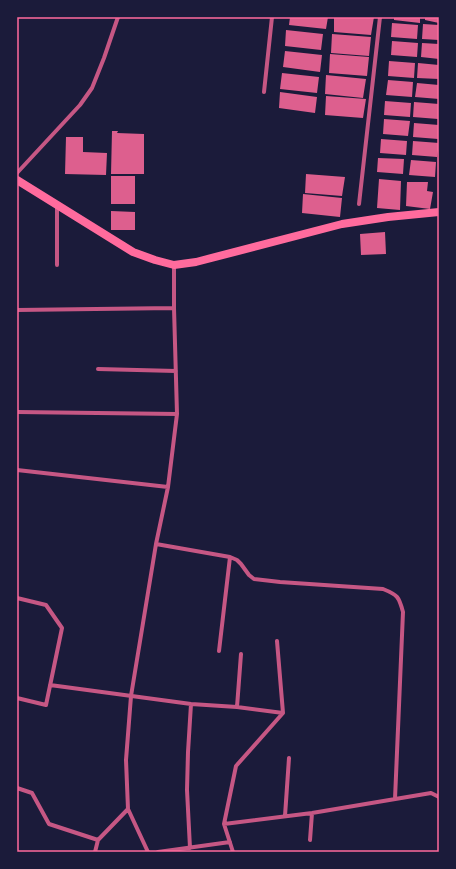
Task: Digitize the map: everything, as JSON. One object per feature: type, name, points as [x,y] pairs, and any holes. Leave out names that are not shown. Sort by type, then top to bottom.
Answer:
[{"type":"main road","points":[[17,180],[133,252],[174,265],[196,262],[342,224],[388,217],[439,212]]},
{"type":"street","points":[[17,173],[80,105],[92,88],[118,17]]},
{"type":"street","points":[[264,92],[272,17]]},
{"type":"street","points":[[359,204],[380,17]]},
{"type":"street","points":[[57,205],[57,265]]},
{"type":"street","points":[[148,852],[128,808],[126,760],[131,696],[156,544],[168,487],[177,414],[174,265]]},
{"type":"street","points":[[17,310],[174,308]]},
{"type":"street","points":[[98,369],[176,371]]},
{"type":"street","points":[[17,412],[177,414]]},
{"type":"street","points":[[17,470],[168,487]]},
{"type":"street","points":[[156,544],[230,557],[237,560],[254,579],[383,589],[393,593],[400,601],[403,612],[395,799]]},
{"type":"street","points":[[219,651],[230,557]]},
{"type":"street","points":[[17,598],[46,605],[62,628],[46,705],[17,698]]},
{"type":"street","points":[[233,852],[224,824],[236,766],[283,713],[277,641]]},
{"type":"street","points":[[236,707],[241,654]]},
{"type":"street","points":[[50,685],[191,704],[236,707],[283,713]]},
{"type":"street","points":[[190,848],[187,790],[191,704]]},
{"type":"street","points":[[285,816],[289,758]]},
{"type":"street","points":[[17,788],[32,792],[49,824],[98,840]]},
{"type":"street","points":[[224,824],[312,813],[431,794],[439,796]]},
{"type":"street","points":[[95,852],[98,840],[128,808]]},
{"type":"street","points":[[310,840],[312,813]]},
{"type":"street","points":[[158,852],[230,842]]},
{"type":"building","points":[[290,17],[328,17],[326,29],[289,25]]},
{"type":"building","points":[[334,17],[374,17],[371,35],[334,32]]},
{"type":"building","points":[[394,17],[420,17],[420,23],[394,20]]},
{"type":"building","points":[[425,17],[439,17],[439,23],[425,20]]},
{"type":"building","points":[[392,23],[418,25],[417,39],[391,37]]},
{"type":"building","points":[[423,24],[439,25],[439,40],[422,39]]},
{"type":"building","points":[[286,30],[323,34],[321,50],[285,46]]},
{"type":"building","points":[[332,34],[371,37],[369,56],[331,53]]},
{"type":"building","points":[[392,41],[418,43],[417,57],[391,55]]},
{"type":"building","points":[[422,43],[439,44],[439,59],[421,57]]},
{"type":"building","points":[[285,51],[322,55],[320,72],[283,67]]},
{"type":"building","points":[[330,54],[369,57],[367,76],[329,73]]},
{"type":"building","points":[[389,61],[415,63],[414,78],[388,76]]},
{"type":"building","points":[[418,63],[439,65],[439,79],[417,78]]},
{"type":"building","points":[[282,73],[319,77],[317,93],[280,89]]},
{"type":"building","points":[[326,75],[366,79],[363,98],[325,94]]},
{"type":"building","points":[[388,80],[413,82],[412,97],[386,95]]},
{"type":"building","points":[[417,83],[439,85],[439,99],[415,97]]},
{"type":"building","points":[[280,92],[317,97],[315,113],[279,108]]},
{"type":"building","points":[[326,96],[366,99],[363,118],[325,115]]},
{"type":"building","points":[[385,101],[411,103],[410,117],[384,115]]},
{"type":"building","points":[[414,102],[439,104],[438,119],[413,117]]},
{"type":"building","points":[[384,119],[410,121],[408,136],[383,134]]},
{"type":"building","points":[[414,123],[439,125],[438,139],[413,137]]},
{"type":"building","points":[[112,131],[118,131],[117,133],[144,134],[144,174],[111,174]]},
{"type":"building","points":[[66,137],[83,137],[83,152],[107,153],[106,175],[65,174]]},
{"type":"building","points":[[381,139],[407,141],[406,155],[380,153]]},
{"type":"building","points":[[413,141],[439,143],[437,157],[412,155]]},
{"type":"building","points":[[378,158],[404,159],[403,174],[377,172]]},
{"type":"building","points":[[411,160],[436,162],[435,177],[409,175]]},
{"type":"building","points":[[306,174],[345,177],[342,196],[305,193]]},
{"type":"building","points":[[111,176],[135,176],[135,204],[111,204]]},
{"type":"building","points":[[379,179],[401,181],[400,210],[377,208]]},
{"type":"building","points":[[407,182],[428,182],[427,191],[433,192],[430,209],[406,206]]},
{"type":"building","points":[[303,194],[342,198],[340,217],[302,213]]},
{"type":"building","points":[[111,211],[135,212],[135,230],[111,230]]},
{"type":"building","points":[[385,232],[386,254],[361,255],[360,234]]}]
